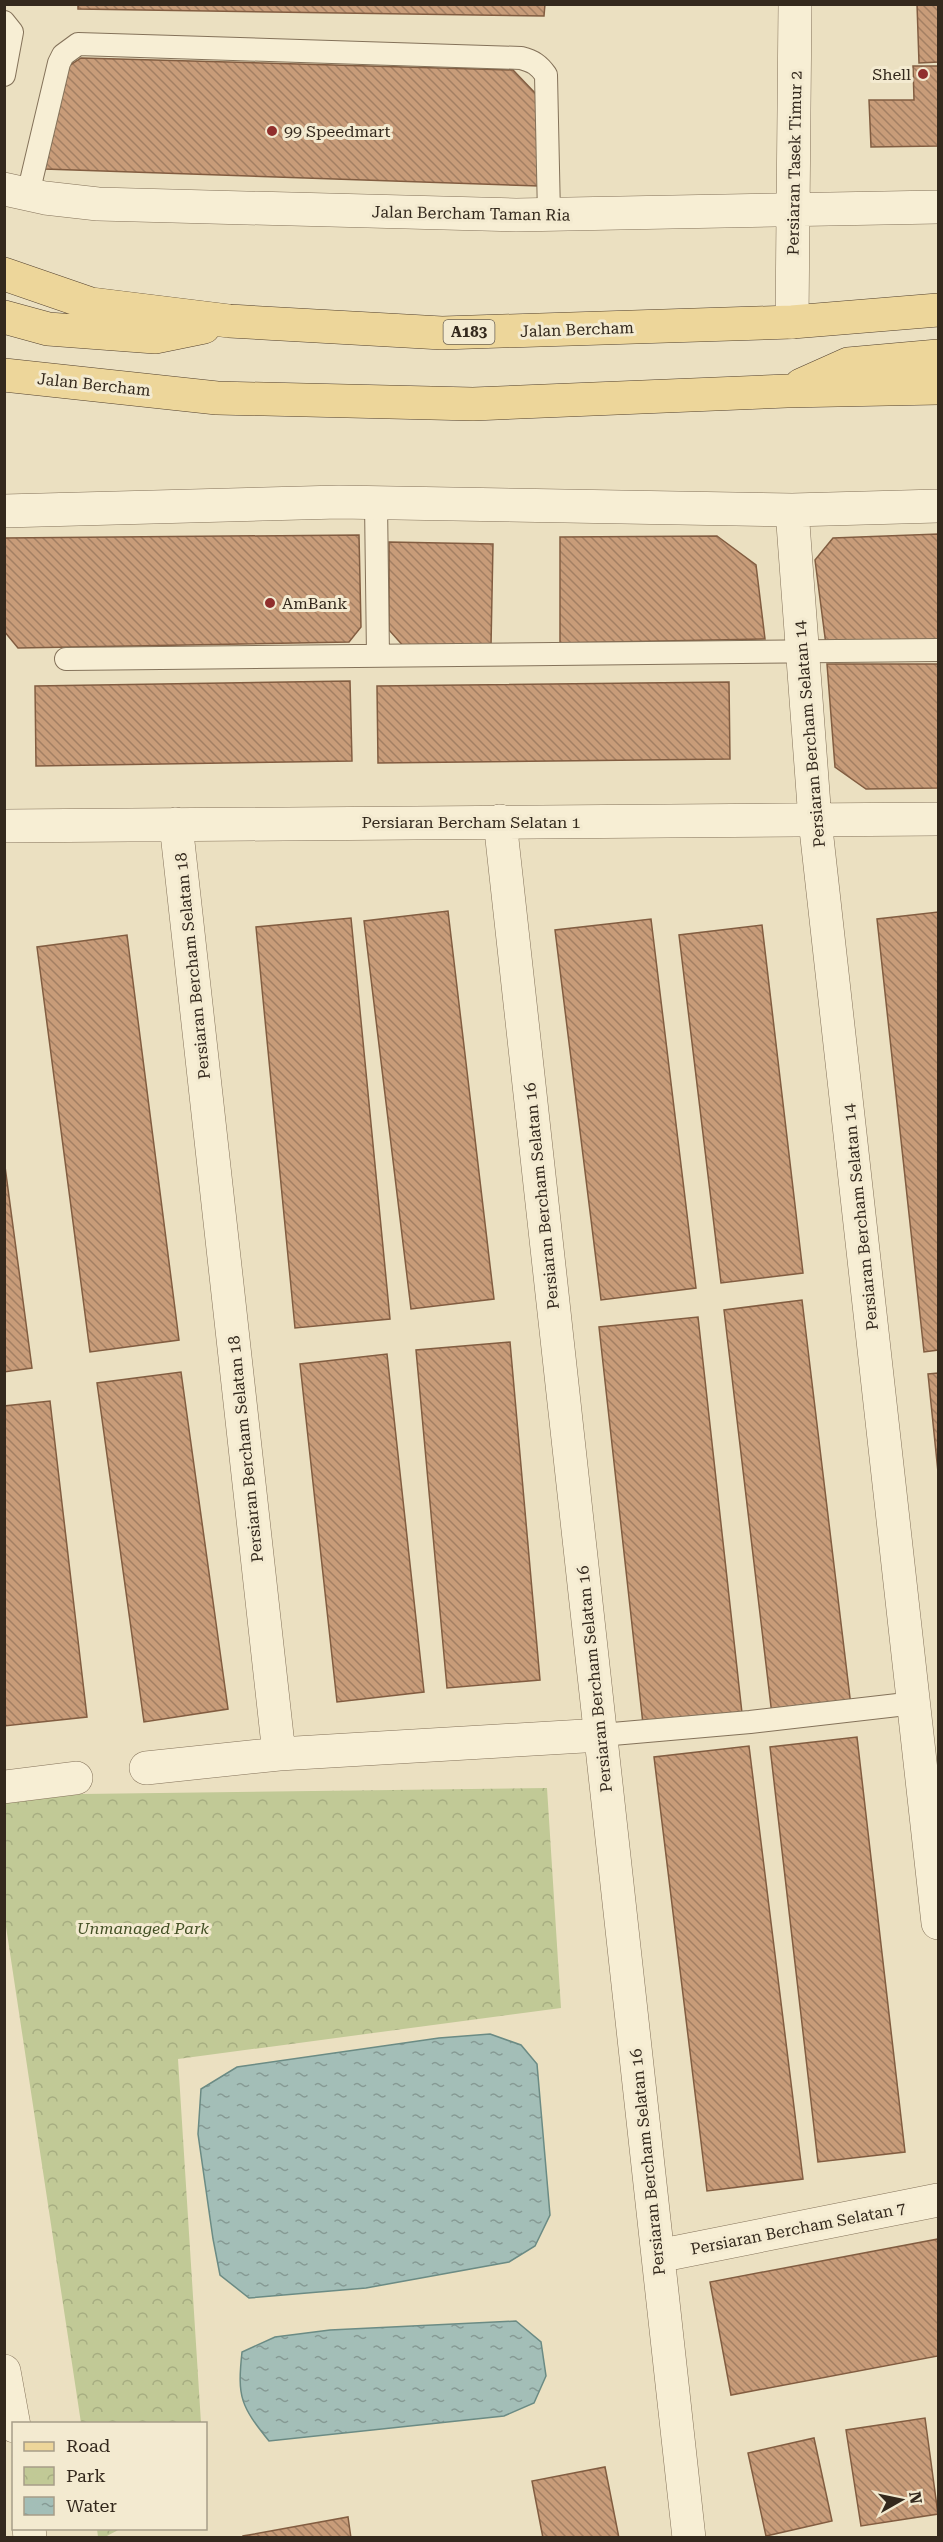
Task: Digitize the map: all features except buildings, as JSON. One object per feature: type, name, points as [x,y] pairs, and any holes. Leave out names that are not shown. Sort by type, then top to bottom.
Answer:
[{"type":"main road","name":"Jalan Bercham","points":[[4,274],[91,304],[229,321],[442,333],[792,322],[939,310]]},
{"type":"main road","points":[[4,317],[48,329],[155,337],[229,321]]},
{"type":"main road","points":[[787,391],[848,364],[939,356]]},
{"type":"main road","name":"Jalan Bercham","points":[[4,375],[217,398],[461,404],[787,391],[939,388]]},
{"type":"street","name":"Persiaran Tasek Timur 2","points":[[792,322],[795,4]]},
{"type":"street","name":"Jalan Bercham Taman Ria","points":[[16,191],[98,204],[549,215],[939,207]]},
{"type":"street","points":[[4,511],[376,502],[792,510],[939,506]]},
{"type":"street","name":"Persiaran Bercham Selatan 14","points":[[792,510],[815,820],[936,1875],[939,1923]]},
{"type":"street","name":"Persiaran Bercham Selatan 1","points":[[5,823],[939,819]]},
{"type":"street","name":"Persiaran Bercham Selatan 16","points":[[500,821],[689,2538]]},
{"type":"street","name":"Persiaran Bercham Selatan 18","points":[[176,824],[279,1754]]},
{"type":"street","points":[[146,1768],[279,1754],[601,1735]]},
{"type":"street","points":[[4,1787],[76,1778]]},
{"type":"street","name":"Persiaran Bercham Selatan 7","points":[[658,2256],[939,2200]]},
{"type":"lane","points":[[4,22],[12,32],[4,75]]},
{"type":"lane","points":[[16,191],[63,55],[78,44],[521,58],[531,60],[540,66],[546,75],[549,215]]},
{"type":"lane","points":[[376,502],[378,656]]},
{"type":"lane","points":[[66,659],[939,650]]},
{"type":"lane","points":[[601,1735],[750,1722],[915,1703]]},
{"type":"green space","name":"Unmanaged Park","points":[[547,1788],[561,2008],[178,2059],[201,2422],[81,2422],[5,1920],[4,1795]]},
{"type":"green space","points":[[97,2530],[118,2530],[105,2537],[98,2537]]},
{"type":"water","points":[[490,2034],[521,2045],[537,2064],[550,2215],[535,2246],[509,2262],[366,2288],[249,2298],[220,2275],[198,2134],[201,2089],[237,2067],[439,2038]]},
{"type":"water","points":[[516,2321],[541,2342],[546,2376],[534,2403],[504,2416],[269,2441],[252,2419],[243,2401],[240,2380],[242,2352],[275,2337],[330,2330]]},
{"type":"place","name":"Shell","points":[[923,74]]},
{"type":"place","name":"99 Speedmart","points":[[272,131]]},
{"type":"place","name":"AmBank","points":[[270,603]]}]
